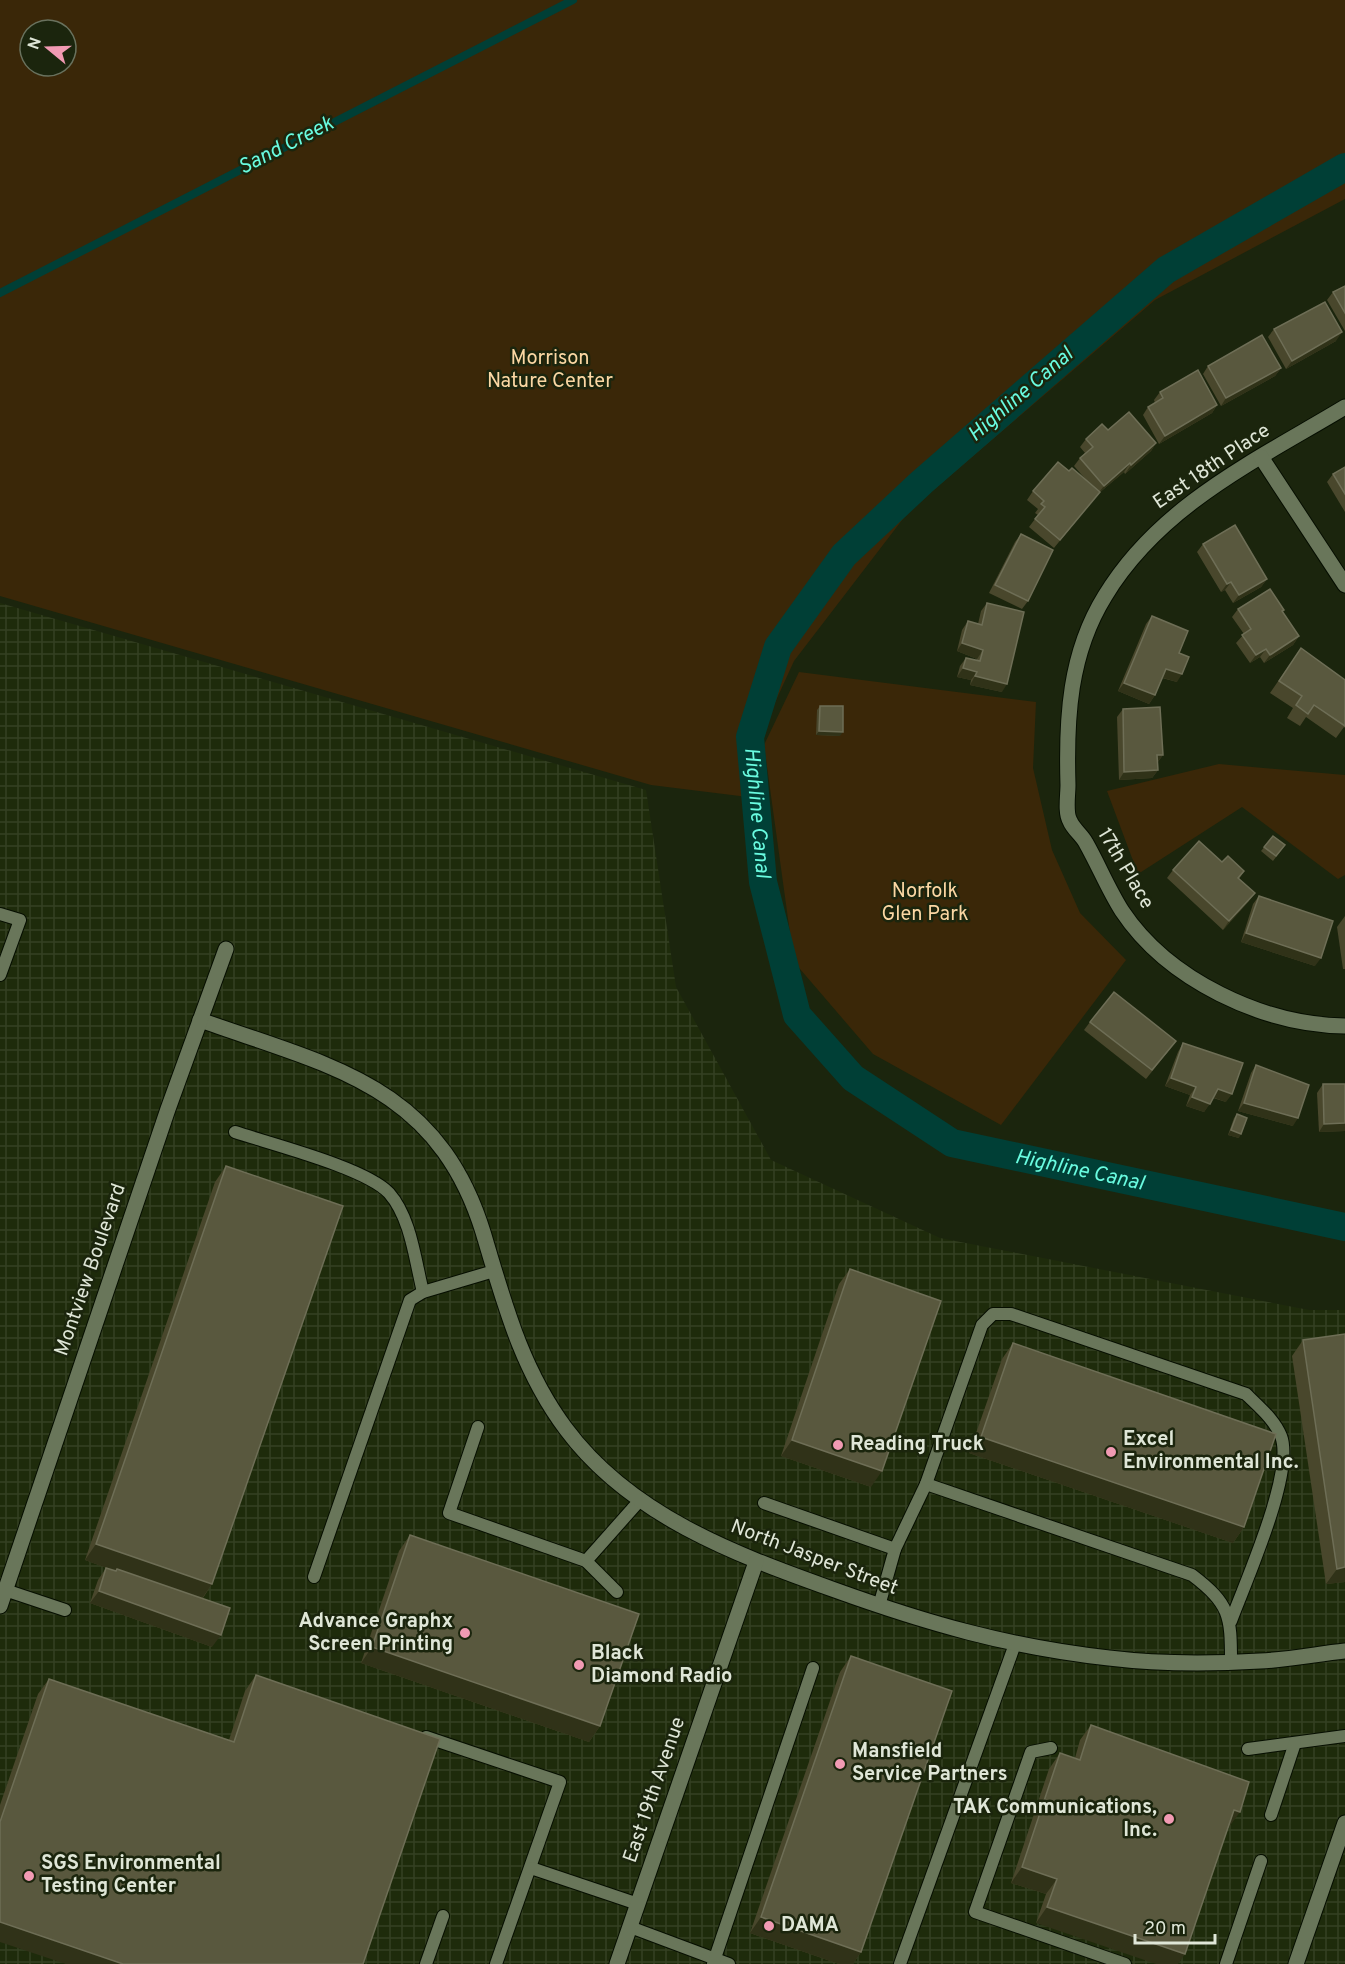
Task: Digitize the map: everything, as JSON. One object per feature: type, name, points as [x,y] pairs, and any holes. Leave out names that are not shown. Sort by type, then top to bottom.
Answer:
[{"type":"street","name":"East 18th Place","points":[[1069,820],[1067,731],[1069,697],[1076,667],[1104,597],[1139,548],[1164,522],[1196,498],[1345,407]]},
{"type":"street","points":[[1261,457],[1345,585]]},
{"type":"street","name":"17th Place","points":[[1069,820],[1086,841],[1102,878],[1123,913],[1146,940],[1208,988],[1252,1010],[1301,1022],[1345,1026]]},
{"type":"street","name":"Montview Boulevard","points":[[0,1606],[226,949]]},
{"type":"street","name":"North Jasper Street","points":[[200,1020],[331,1066],[380,1090],[418,1119],[447,1157],[466,1189],[510,1326],[532,1378],[567,1430],[603,1469],[640,1499],[672,1520],[756,1562],[923,1622],[1015,1644],[1112,1659],[1231,1662],[1261,1661],[1345,1651]]},
{"type":"street","name":"East 19th Avenue","points":[[617,1964],[756,1562]]},
{"type":"street","points":[[1296,1964],[1345,1823]]},
{"type":"lane","points":[[0,914],[20,920],[0,975]]},
{"type":"lane","points":[[236,1132],[368,1176],[388,1193],[400,1211],[411,1240],[423,1292]]},
{"type":"lane","points":[[314,1577],[410,1300],[423,1292],[494,1271]]},
{"type":"lane","points":[[879,1606],[895,1549],[926,1484],[982,1325],[993,1314],[1011,1314],[1245,1394],[1272,1419],[1282,1438],[1282,1468],[1275,1502],[1231,1621],[1231,1662]]},
{"type":"lane","points":[[478,1427],[449,1513],[586,1561],[617,1592]]},
{"type":"lane","points":[[926,1484],[1192,1575],[1213,1591],[1231,1621]]},
{"type":"lane","points":[[586,1561],[640,1499]]},
{"type":"lane","points":[[764,1503],[895,1549]]},
{"type":"lane","points":[[5,1590],[65,1610]]},
{"type":"lane","points":[[900,1964],[1015,1644]]},
{"type":"lane","points":[[714,1961],[813,1668]]},
{"type":"lane","points":[[413,1732],[560,1782],[496,1964]]},
{"type":"lane","points":[[1248,1749],[1345,1736]]},
{"type":"lane","points":[[1271,1815],[1295,1743]]},
{"type":"lane","points":[[1051,1748],[1031,1752],[975,1912],[1125,1964]]},
{"type":"lane","points":[[1226,1964],[1261,1862]]},
{"type":"lane","points":[[531,1868],[638,1904]]},
{"type":"lane","points":[[426,1964],[443,1916]]},
{"type":"lane","points":[[630,1927],[714,1961],[729,1964]]},
{"type":"shaded area","points":[[0,603],[646,790],[676,987],[771,1160],[940,1238],[1309,1310],[1345,1310],[1345,1964],[0,1964]]},
{"type":"green space","name":"Morrison Nature Center","points":[[0,0],[1345,0],[1345,199],[1155,300],[909,511],[794,661],[757,742],[764,799],[651,785],[0,596]]},
{"type":"green space","name":"Norfolk Glen Park","points":[[799,672],[1036,702],[1033,768],[1052,850],[1080,913],[1126,960],[1001,1125],[873,1054],[794,962],[764,745]]},
{"type":"green space","points":[[1219,764],[1345,775],[1345,875],[1338,879],[1242,807],[1138,874],[1107,791]]},
{"type":"building","points":[[1345,286],[1345,313],[1333,292]]},
{"type":"building","points":[[1325,302],[1342,332],[1292,361],[1274,329]]},
{"type":"building","points":[[1262,335],[1281,368],[1226,398],[1208,366]]},
{"type":"building","points":[[1198,370],[1217,405],[1165,436],[1148,407],[1163,398],[1160,392]]},
{"type":"building","points":[[1129,412],[1156,443],[1104,486],[1080,458],[1093,447],[1086,439],[1102,424],[1108,430]]},
{"type":"building","points":[[1058,462],[1069,471],[1072,468],[1100,492],[1060,540],[1035,519],[1045,507],[1041,504],[1044,501],[1033,491]]},
{"type":"building","points":[[1345,467],[1345,494],[1333,474]]},
{"type":"building","points":[[1235,525],[1267,579],[1239,595],[1231,582],[1227,584],[1203,544]]},
{"type":"building","points":[[1021,534],[1053,550],[1028,601],[995,585]]},
{"type":"building","points":[[1270,589],[1299,636],[1270,655],[1266,649],[1256,655],[1242,635],[1251,629],[1238,609]]},
{"type":"building","points":[[987,603],[1024,612],[1007,684],[975,676],[977,672],[963,668],[966,658],[980,661],[983,650],[962,643],[968,621],[982,625]]},
{"type":"building","points":[[1152,616],[1188,631],[1179,653],[1189,657],[1182,674],[1166,669],[1155,695],[1124,683]]},
{"type":"building","points":[[1301,648],[1345,680],[1345,726],[1314,705],[1308,714],[1296,705],[1302,696],[1279,681]]},
{"type":"building","points":[[820,706],[843,706],[843,732],[819,731]]},
{"type":"building","points":[[1160,707],[1163,755],[1157,755],[1158,770],[1124,772],[1123,709]]},
{"type":"building","points":[[1273,836],[1285,845],[1276,856],[1264,847]]},
{"type":"building","points":[[1199,841],[1222,862],[1228,856],[1244,871],[1238,878],[1255,893],[1229,921],[1173,870]]},
{"type":"building","points":[[1259,896],[1333,921],[1321,958],[1246,933]]},
{"type":"building","points":[[1114,992],[1176,1041],[1152,1070],[1090,1022]]},
{"type":"building","points":[[1183,1043],[1243,1063],[1232,1094],[1218,1089],[1210,1104],[1192,1097],[1196,1087],[1171,1078]]},
{"type":"building","points":[[1256,1065],[1309,1085],[1298,1118],[1244,1103]]},
{"type":"building","points":[[1323,1084],[1345,1084],[1345,1123],[1324,1124]]},
{"type":"building","points":[[1237,1114],[1247,1118],[1241,1134],[1231,1130]]},
{"type":"building","points":[[226,1166],[343,1206],[212,1584],[96,1544]]},
{"type":"building","points":[[850,1269],[941,1301],[882,1471],[792,1440]]},
{"type":"building","points":[[1345,1334],[1345,1567],[1337,1569],[1303,1340]]},
{"type":"building","points":[[1013,1343],[1276,1434],[1244,1527],[981,1437]]},
{"type":"building","points":[[410,1535],[639,1614],[600,1726],[372,1647]]},
{"type":"building","points":[[106,1568],[116,1571],[117,1569],[230,1608],[221,1635],[99,1591]]},
{"type":"building","points":[[851,1656],[952,1691],[861,1952],[761,1917]]},
{"type":"building","points":[[256,1675],[440,1739],[363,1964],[123,1964],[0,1922],[0,1822],[49,1679],[234,1742]]},
{"type":"building","points":[[1091,1725],[1249,1782],[1240,1812],[1234,1810],[1185,1954],[1047,1907],[1057,1879],[1022,1867],[1060,1753],[1080,1760]]},
{"type":"waterway","name":"Sand Creek","points":[[0,293],[573,0]]},
{"type":"waterway","name":"Highline Canal","points":[[1345,167],[1166,270],[922,482],[844,555],[778,647],[750,737],[763,882],[797,1015],[853,1078],[952,1143],[1345,1227]]},
{"type":"place","name":"Reading Truck","points":[[838,1445]]},
{"type":"place","name":"Excel Environmental Inc.","points":[[1111,1452]]},
{"type":"place","name":"Advance Graphx Screen Printing","points":[[465,1633]]},
{"type":"place","name":"Black Diamond Radio","points":[[579,1665]]},
{"type":"place","name":"Mansfield Service Partners","points":[[840,1764]]},
{"type":"place","name":"TAK Communications, Inc.","points":[[1169,1819]]},
{"type":"place","name":"SGS Environmental Testing Center","points":[[29,1876]]},
{"type":"place","name":"DAMA","points":[[769,1926]]}]
